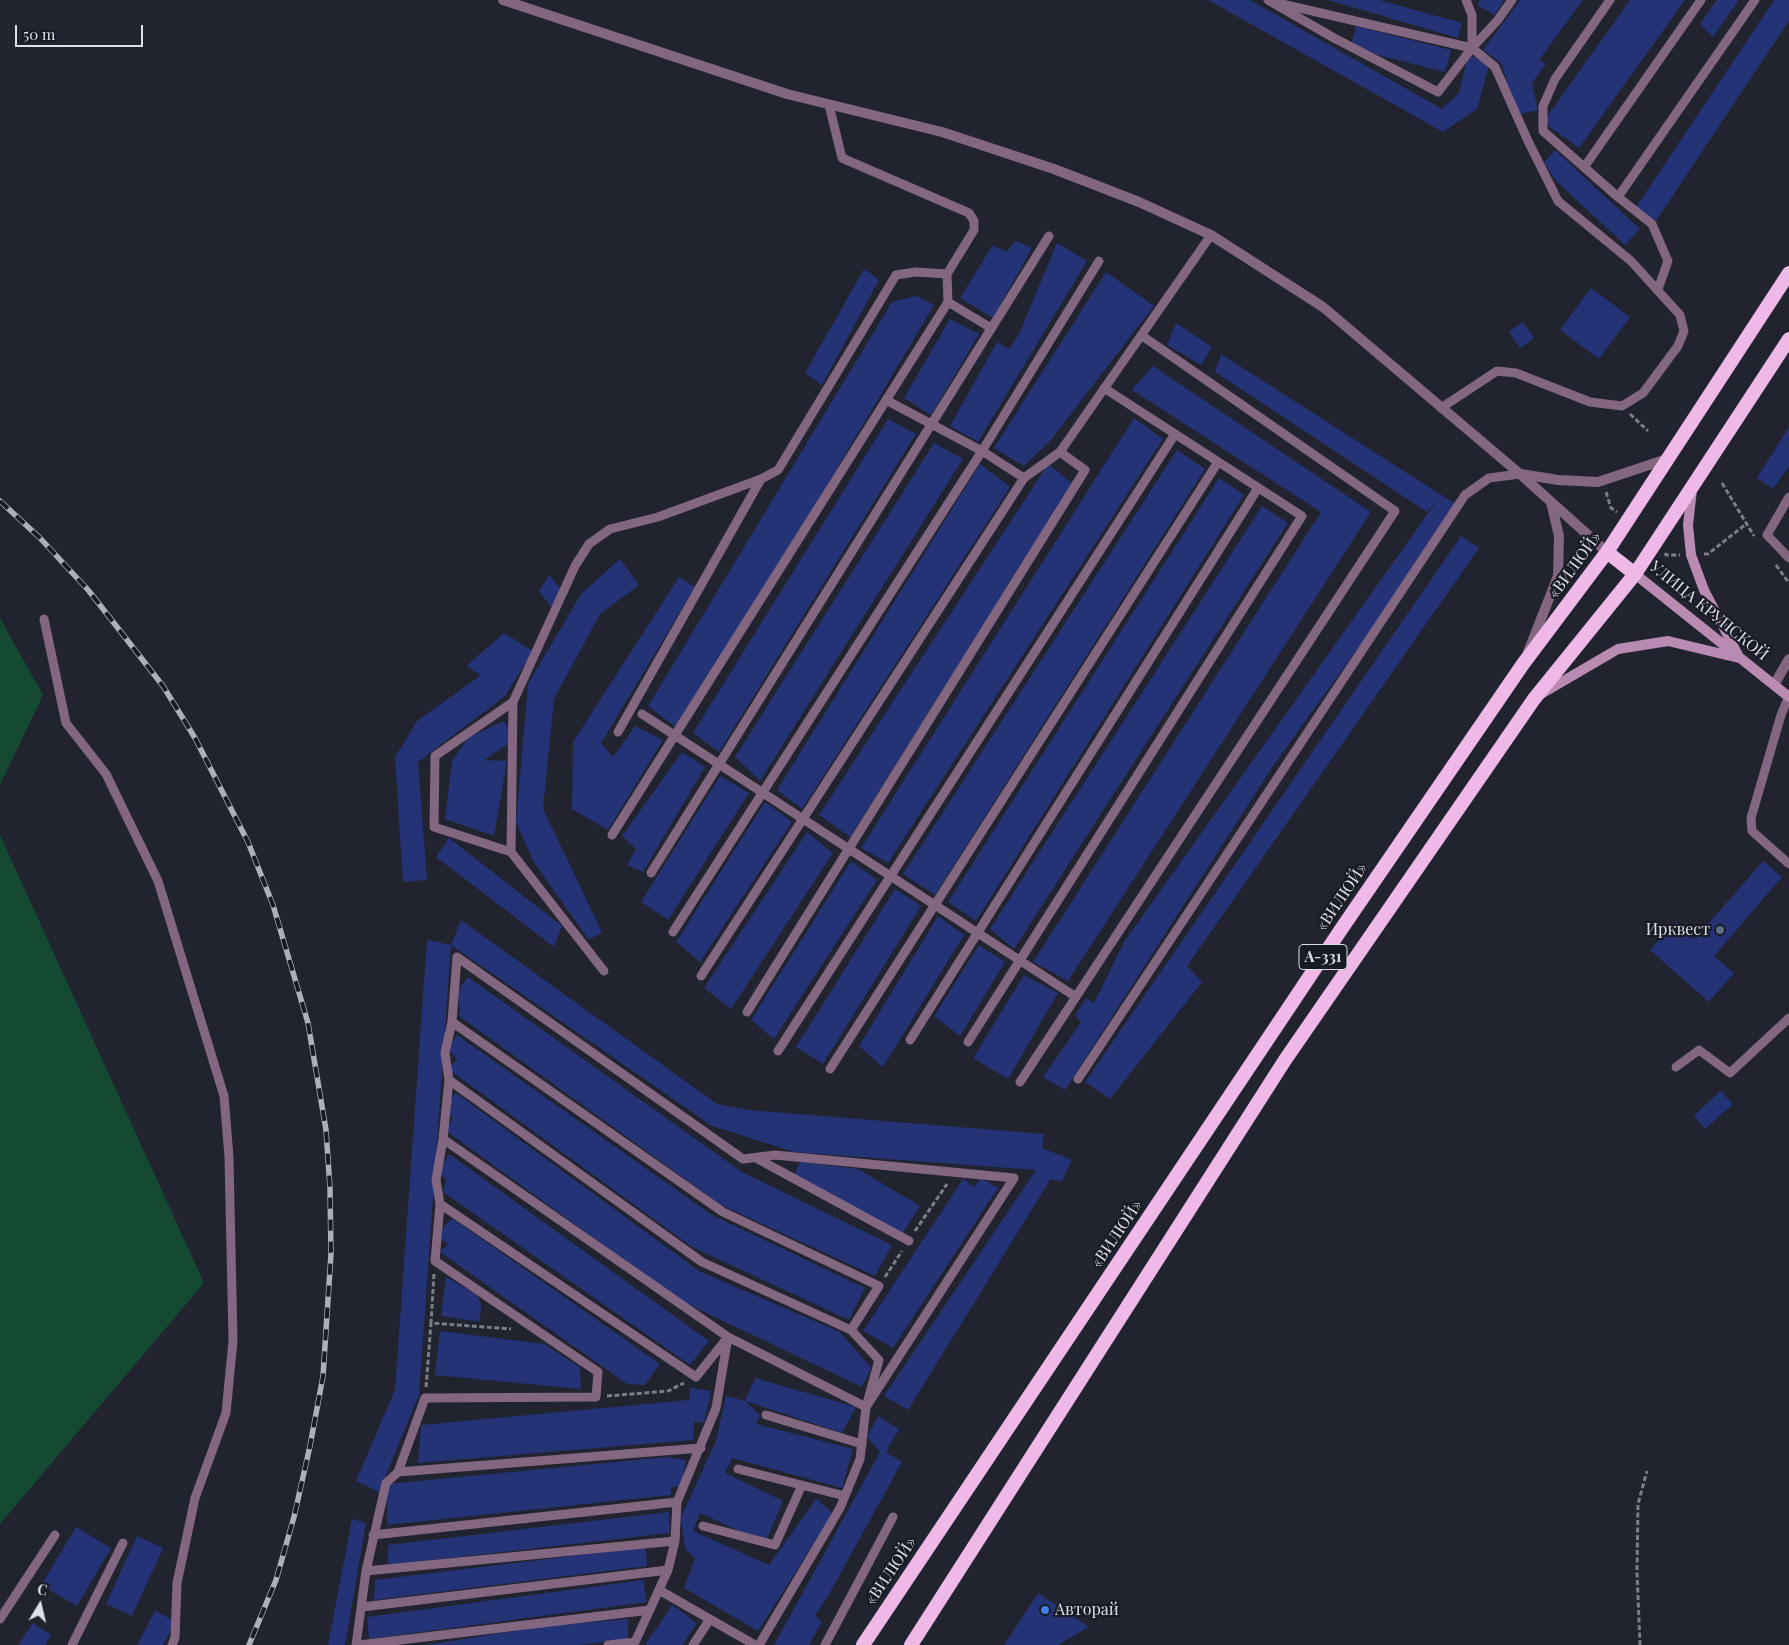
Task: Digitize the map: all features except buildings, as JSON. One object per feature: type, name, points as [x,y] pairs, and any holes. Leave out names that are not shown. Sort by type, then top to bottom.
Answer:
[{"type":"highway","name":"«ВИЛЮЙ»","points":[[863,1645],[1336,936],[1523,664],[1607,552],[1671,458],[1789,274]]},
{"type":"highway","name":"А-331","points":[[911,1645],[1285,1060],[1534,699],[1635,574],[1789,339]]},
{"type":"highway","name":"УЛИЦА КРУПСКОЙ","points":[[1607,552],[1635,574]]},
{"type":"main road","points":[[1692,486],[1688,525],[1691,554],[1704,590],[1739,658]]},
{"type":"main road","name":"УЛИЦА КРУПСКОЙ","points":[[1635,574],[1789,697]]},
{"type":"main road","points":[[1534,699],[1618,648],[1668,641],[1739,658]]},
{"type":"street","points":[[503,0],[788,94],[942,132],[1054,169],[1139,202],[1211,235],[1323,307],[1520,474],[1607,552]]},
{"type":"street","points":[[1520,474],[1558,480],[1598,482],[1671,458]]},
{"type":"street","points":[[1523,664],[1558,576],[1559,536],[1551,502]]},
{"type":"street","points":[[1774,685],[1789,660]]},
{"type":"lane","points":[[1268,0],[1334,38],[1438,92],[1472,48],[1498,21],[1512,0]]},
{"type":"lane","points":[[1268,0],[1472,48],[1495,67],[1528,141],[1558,201],[1631,261],[1680,315],[1684,331],[1678,346],[1643,393],[1622,406],[1590,402],[1516,373],[1498,371],[1441,408]]},
{"type":"lane","points":[[1466,0],[1472,15],[1472,48]]},
{"type":"lane","points":[[1610,0],[1555,79],[1543,106],[1543,131],[1585,166],[1618,198],[1652,224],[1668,261],[1658,289]]},
{"type":"lane","points":[[1585,166],[1701,0]]},
{"type":"lane","points":[[1618,198],[1755,0]]},
{"type":"lane","points":[[612,835],[948,302],[948,274],[974,230],[974,221],[969,213],[842,158],[829,105]]},
{"type":"lane","points":[[702,976],[1024,478],[1060,452],[1211,235]]},
{"type":"lane","points":[[651,873],[1049,236]]},
{"type":"lane","points":[[673,932],[982,451],[1099,262]]},
{"type":"lane","points":[[511,852],[513,702],[575,566],[589,544],[610,529],[658,517],[761,479],[778,470],[896,275],[916,272],[948,274]]},
{"type":"lane","points":[[948,302],[991,328]]},
{"type":"lane","points":[[1020,1082],[1395,511],[1141,335]]},
{"type":"lane","points":[[968,1042],[1302,516],[1104,388]]},
{"type":"lane","points":[[886,400],[982,451],[1024,478]]},
{"type":"lane","points":[[778,1051],[1175,434]]},
{"type":"lane","points":[[747,1012],[1085,470],[1060,452]]},
{"type":"lane","points":[[830,1068],[1218,462]]},
{"type":"lane","points":[[1078,1079],[1465,495],[1489,478],[1520,474]]},
{"type":"lane","points":[[618,732],[761,479]]},
{"type":"lane","points":[[910,1040],[1258,488]]},
{"type":"lane","points":[[1789,497],[1768,535],[1789,558]]},
{"type":"lane","points":[[44,619],[66,723],[106,774],[158,880],[224,1096],[229,1158],[233,1341],[226,1413],[195,1498],[178,1583],[175,1638],[172,1645]]},
{"type":"lane","points":[[1789,697],[1781,715],[1751,818],[1752,831],[1789,864]]},
{"type":"lane","points":[[513,702],[435,756],[434,827],[511,852],[604,971]]},
{"type":"lane","points":[[642,714],[1076,997]]},
{"type":"lane","points":[[650,1610],[358,1645],[366,1571],[386,1483],[398,1472],[425,1398],[596,1396],[598,1372],[435,1261],[440,1204],[436,1180],[443,1139],[449,1080],[445,1053],[452,1022],[457,957],[743,1159],[775,1155],[1014,1178],[866,1407]]},
{"type":"lane","points":[[1676,1067],[1699,1050],[1730,1073],[1789,1018]]},
{"type":"lane","points":[[452,1022],[723,1212],[879,1286],[851,1330]]},
{"type":"lane","points":[[449,1080],[702,1262],[851,1330],[879,1360],[866,1407],[860,1459],[840,1508],[759,1645]]},
{"type":"lane","points":[[443,1139],[728,1337],[866,1407]]},
{"type":"lane","points":[[755,1157],[909,1241]]},
{"type":"lane","points":[[440,1204],[696,1377],[728,1337]]},
{"type":"lane","points":[[608,1645],[635,1642],[668,1570],[675,1541],[677,1502],[716,1408],[728,1337]]},
{"type":"lane","points":[[766,1415],[862,1444]]},
{"type":"lane","points":[[398,1472],[701,1448]]},
{"type":"lane","points":[[738,1469],[845,1496]]},
{"type":"lane","points":[[703,1526],[775,1545],[802,1485]]},
{"type":"lane","points":[[373,1535],[677,1502]]},
{"type":"lane","points":[[825,1645],[893,1517]]},
{"type":"lane","points":[[0,1619],[55,1535]]},
{"type":"lane","points":[[366,1571],[675,1541]]},
{"type":"lane","points":[[72,1645],[123,1543]]},
{"type":"lane","points":[[362,1607],[668,1570]]},
{"type":"lane","points":[[659,1590],[754,1645]]},
{"type":"lane","points":[[693,1645],[710,1619]]},
{"type":"path","points":[[1622,406],[1648,431]]},
{"type":"path","points":[[425,1398],[435,1261]]},
{"type":"path","points":[[431,1323],[538,1331]]},
{"type":"path","points":[[596,1396],[668,1391],[696,1377]]},
{"type":"path","points":[[1640,1645],[1636,1572],[1638,1504],[1647,1471]]},
{"type":"green space","points":[[0,618],[43,695],[0,785]]},
{"type":"green space","points":[[0,835],[204,1283],[0,1524]]},
{"type":"railway","points":[[0,501],[40,538],[89,591],[163,686],[195,738],[248,842],[273,905],[308,1023],[326,1130],[330,1188],[331,1254],[323,1376],[294,1517],[276,1580],[249,1645]]},
{"type":"place","name":"Ирквест","points":[[1720,930]]},
{"type":"place","name":"Авторай","points":[[1045,1610]]}]
